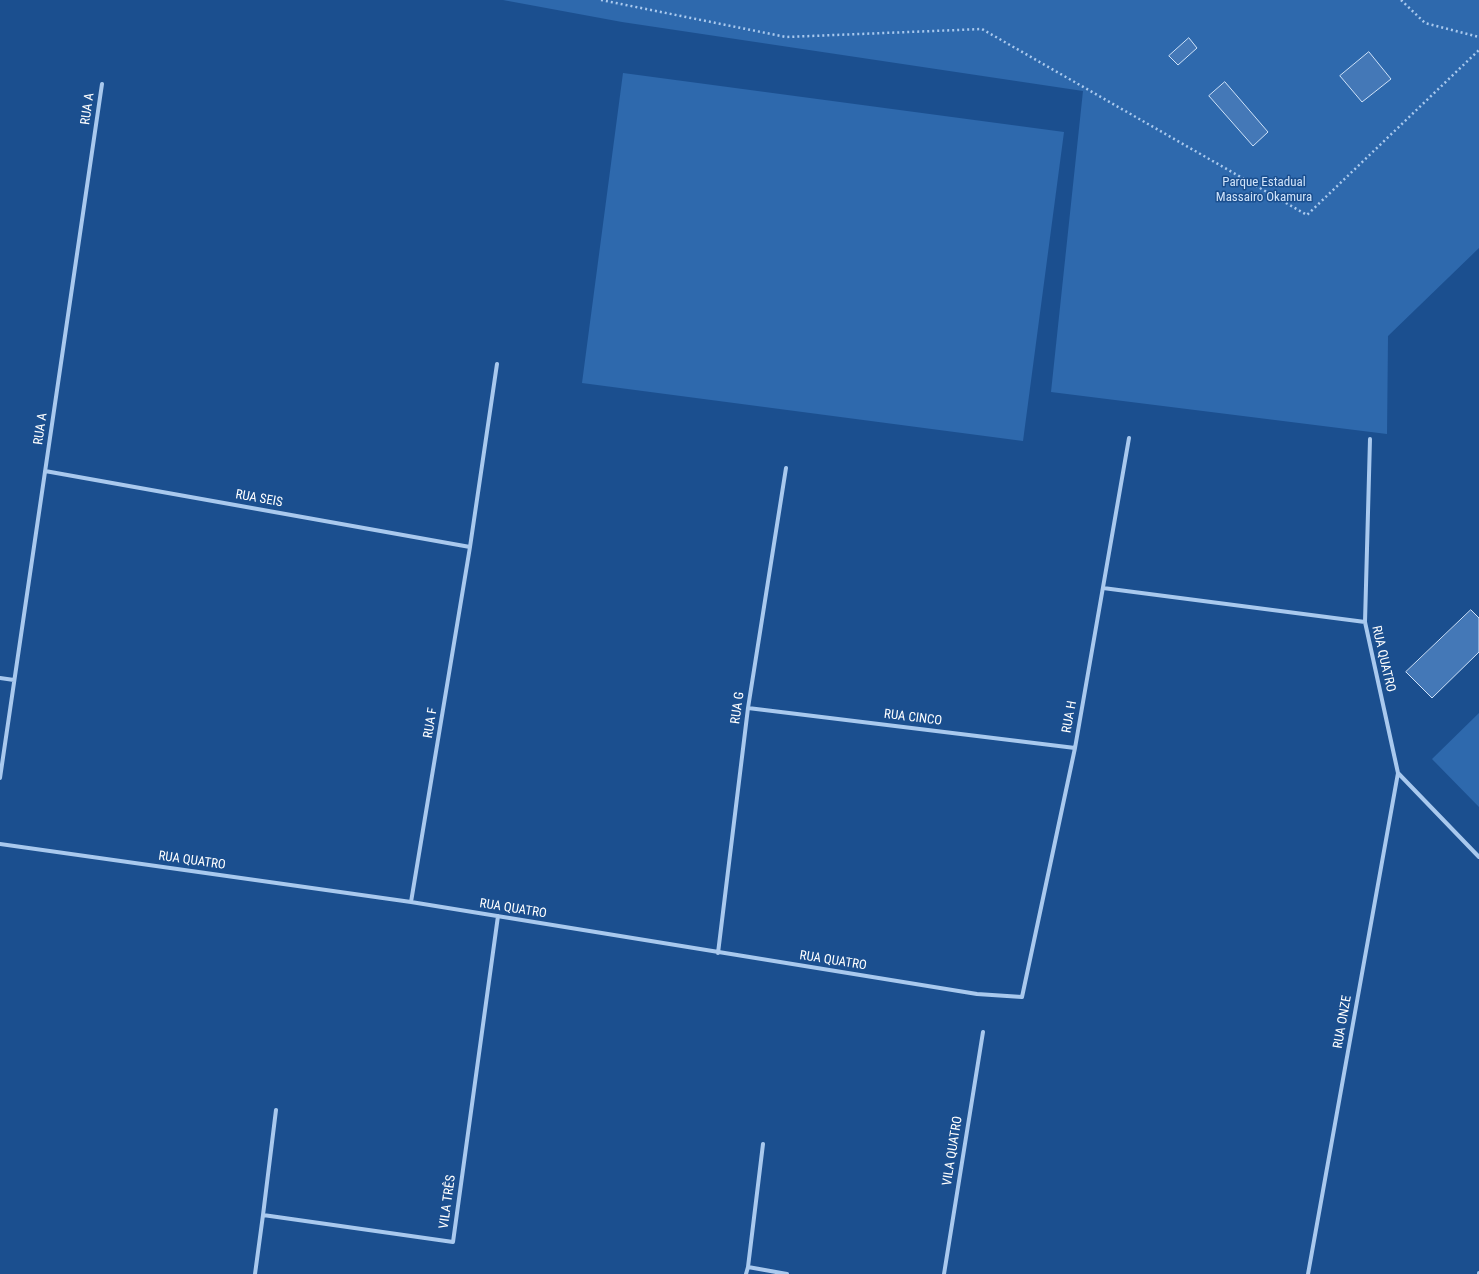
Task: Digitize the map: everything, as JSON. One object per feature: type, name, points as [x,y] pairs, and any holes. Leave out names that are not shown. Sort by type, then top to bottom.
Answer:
[{"type":"street","name":"RUA A","points":[[0,778],[102,84]]},
{"type":"street","name":"RUA F","points":[[411,902],[470,547],[498,364]]},
{"type":"street","name":"RUA H","points":[[1022,997],[1075,748],[1129,438]]},
{"type":"street","points":[[1365,622],[1370,439]]},
{"type":"street","name":"RUA G","points":[[718,953],[748,708],[786,468]]},
{"type":"street","name":"RUA SEIS","points":[[45,471],[470,547]]},
{"type":"street","name":"RUA QUATRO","points":[[1103,588],[1365,622],[1398,773]]},
{"type":"street","points":[[0,678],[14,680]]},
{"type":"street","name":"RUA CINCO","points":[[748,708],[1075,748]]},
{"type":"street","points":[[1398,773],[1479,857]]},
{"type":"street","name":"RUA ONZE","points":[[1308,1274],[1398,773]]},
{"type":"street","name":"RUA QUATRO","points":[[0,844],[411,902],[977,994],[1022,997]]},
{"type":"street","name":"VILA TRÊS","points":[[263,1216],[453,1242],[498,916]]},
{"type":"street","name":"VILA QUATRO","points":[[944,1274],[982,1032]]},
{"type":"street","points":[[255,1274],[276,1110]]},
{"type":"street","points":[[746,1274],[763,1144]]},
{"type":"street","points":[[748,1266],[787,1274]]},
{"type":"path","points":[[601,0],[786,37],[982,29],[1307,215],[1479,50]]},
{"type":"path","points":[[1401,0],[1425,23],[1479,37]]},
{"type":"green space","name":"Parque Estadual Massairo Okamura","points":[[503,0],[1479,0],[1479,248],[1388,336],[1387,434],[1051,392],[1083,91],[622,22]]},
{"type":"green space","points":[[623,73],[1064,132],[1023,441],[582,383]]},
{"type":"green space","points":[[1479,713],[1479,807],[1432,759]]},
{"type":"building","points":[[1189,38],[1197,48],[1178,65],[1169,56]]},
{"type":"building","points":[[1369,52],[1391,79],[1362,102],[1340,76]]},
{"type":"building","points":[[1225,82],[1268,132],[1253,146],[1209,96]]},
{"type":"building","points":[[1471,610],[1479,618],[1479,652],[1432,698],[1406,672]]}]
